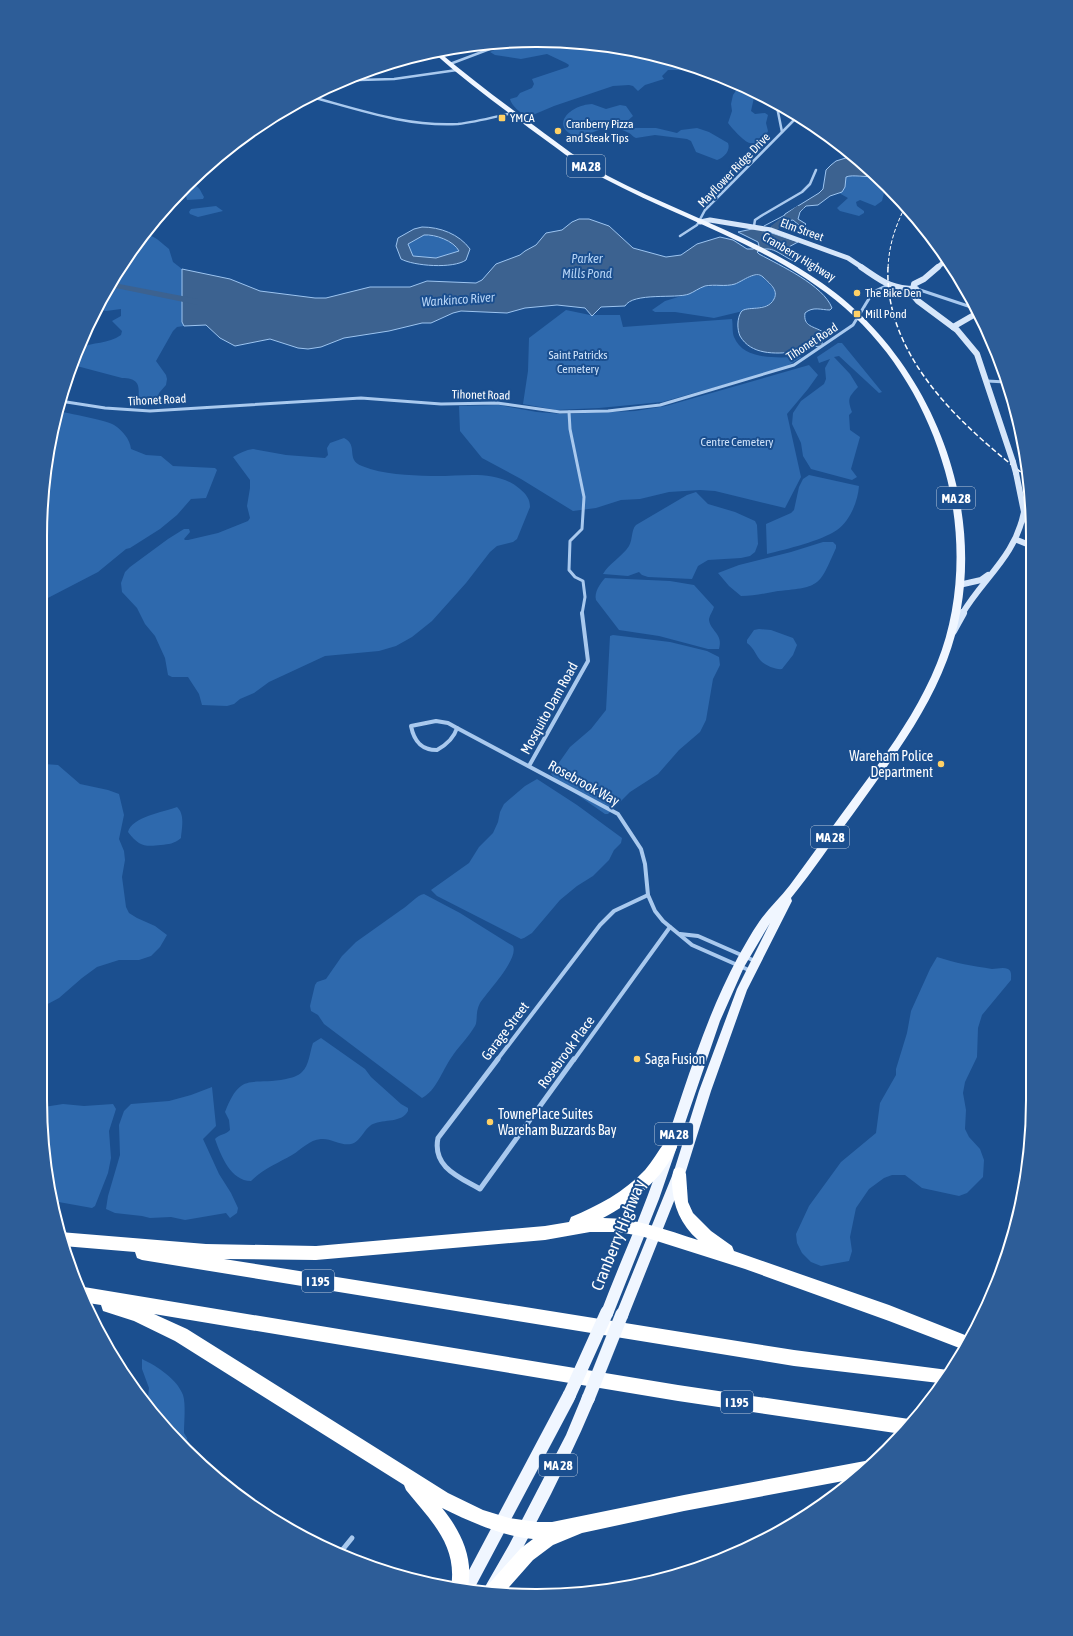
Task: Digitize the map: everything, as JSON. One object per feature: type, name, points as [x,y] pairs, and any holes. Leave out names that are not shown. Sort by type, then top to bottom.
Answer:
[{"type":"highway","points":[[544,1233],[610,1208],[649,1176],[670,1147]]},
{"type":"highway","points":[[679,1174],[681,1202],[695,1229],[745,1262]]},
{"type":"highway","points":[[68,1239],[206,1251],[309,1253],[347,1251],[544,1233],[590,1225],[618,1225],[648,1231],[745,1262],[889,1313],[962,1341]]},
{"type":"highway","name":"I 195","points":[[68,1240],[770,1354],[941,1376]]},
{"type":"highway","name":"I 195","points":[[88,1296],[678,1393],[901,1426]]},
{"type":"highway","points":[[90,1300],[136,1314],[181,1335],[442,1499],[480,1517],[502,1525],[525,1530],[551,1530],[857,1470]]},
{"type":"highway","points":[[406,1476],[442,1522],[455,1544],[461,1564],[459,1583]]},
{"type":"highway","points":[[497,1587],[527,1554],[547,1538],[582,1525]]},
{"type":"main road","name":"Cranberry Highway","points":[[441,56],[512,113],[585,166],[639,194],[758,249],[803,273],[837,297],[887,348],[909,381],[931,419],[946,457],[956,499],[960,541],[959,587],[956,616],[947,648],[930,689],[898,744],[792,890],[763,924],[742,961],[690,1086],[651,1204],[648,1231],[622,1314],[571,1440],[525,1530],[492,1587]]},
{"type":"main road","name":"Elm Street","points":[[700,222],[710,220],[771,230],[848,258],[888,285],[902,289],[913,289]]},
{"type":"main road","points":[[943,263],[924,279],[914,284],[913,289],[920,296],[926,306],[953,327],[977,354],[1016,472],[1025,516]]},
{"type":"main road","points":[[953,327],[973,315]]},
{"type":"main road","points":[[951,635],[963,611],[995,570],[1017,538],[1024,512]]},
{"type":"main road","points":[[1017,538],[1026,540]]},
{"type":"main road","points":[[1017,538],[1026,543]]},
{"type":"main road","points":[[959,587],[981,580],[995,570]]},
{"type":"main road","points":[[959,587],[980,589]]},
{"type":"main road","name":"Cranberry Highway","points":[[469,1584],[502,1525],[569,1396],[606,1312],[679,1174],[721,1044],[742,989],[782,913],[792,890]]},
{"type":"street","points":[[450,64],[488,50]]},
{"type":"street","points":[[360,80],[390,80],[457,70]]},
{"type":"street","points":[[317,98],[390,117],[429,124],[467,123],[512,113]]},
{"type":"street","name":"Mayflower Ridge Drive","points":[[778,111],[782,133]]},
{"type":"street","name":"Mayflower Ridge Drive","points":[[700,222],[706,210],[794,121]]},
{"type":"street","points":[[754,226],[755,220],[765,212],[803,192],[811,183],[816,170]]},
{"type":"street","points":[[680,236],[700,222]]},
{"type":"street","name":"Tihonet Road","points":[[66,402],[118,411],[150,411],[380,398],[441,404],[497,402],[569,412],[616,410],[660,405],[785,369],[807,358],[853,325],[873,292],[888,285]]},
{"type":"street","points":[[913,289],[968,306]]},
{"type":"street","points":[[987,382],[1001,382]]},
{"type":"street","name":"Mosquito Dam Road","points":[[529,766],[588,661],[582,615],[585,597],[583,581],[575,577],[569,570],[570,541],[582,529],[584,514],[584,497],[570,429],[569,412]]},
{"type":"street","name":"Rosebrook Way","points":[[457,728],[453,737],[438,750],[429,750],[421,746],[414,738],[411,726],[436,721],[448,723],[618,814],[641,849],[645,864],[648,895],[658,915],[670,928],[680,934],[692,945],[753,966]]},
{"type":"street","name":"Garage Street","points":[[480,1189],[440,1162],[436,1150],[438,1138],[604,920],[619,908],[648,895]]},
{"type":"street","name":"Rosebrook Place","points":[[480,1189],[670,928]]},
{"type":"street","name":"Rosebrook Way","points":[[680,934],[698,936],[753,966]]},
{"type":"street","points":[[343,1549],[352,1538]]},
{"type":"green space","points":[[504,48],[569,48],[632,56],[684,70],[668,70],[662,76],[664,79],[645,85],[638,91],[633,86],[629,85],[613,86],[554,106],[528,117],[522,114],[512,104],[510,99],[517,97],[520,93],[532,88],[534,84],[532,79],[568,67],[569,65],[547,54],[521,59],[495,55],[490,52],[497,49]]},
{"type":"green space","points":[[737,90],[753,97],[751,111],[755,114],[765,113],[768,115],[766,123],[768,131],[763,141],[754,143],[747,142],[728,123],[732,111],[731,104],[733,95]]},
{"type":"green space","points":[[592,104],[606,109],[620,105],[626,106],[633,116],[624,124],[631,128],[656,128],[677,133],[681,130],[697,128],[709,132],[728,143],[728,151],[724,156],[717,160],[696,152],[691,141],[687,139],[655,135],[636,138],[629,133],[616,128],[598,130],[581,138],[571,134],[565,129],[563,124],[569,113],[575,108]]},
{"type":"green space","points":[[852,175],[868,177],[885,192],[882,201],[875,206],[860,200],[856,202],[857,206],[864,211],[864,213],[859,216],[840,211],[837,208],[848,198],[839,193],[845,187],[846,177]]},
{"type":"green space","points":[[195,185],[199,188],[204,197],[203,199],[187,200],[186,195]]},
{"type":"green space","points":[[216,206],[223,211],[198,217],[190,214],[189,212],[191,209]]},
{"type":"green space","points":[[424,235],[444,239],[457,247],[459,251],[436,258],[413,256],[408,244]]},
{"type":"green space","points":[[150,236],[158,239],[169,249],[173,262],[182,269],[182,316],[184,326],[177,327],[173,331],[156,361],[166,375],[167,379],[166,385],[159,393],[158,399],[154,402],[138,406],[139,391],[137,383],[134,380],[78,366],[85,346],[111,340],[121,335],[122,331],[112,321],[121,316],[121,309],[103,310],[129,265]]},
{"type":"green space","points":[[752,276],[762,276],[774,290],[775,297],[768,305],[714,318],[675,312],[655,312],[652,310],[665,301],[688,294],[702,287],[734,284]]},
{"type":"green space","name":"Saint Patricks Cemetery","points":[[566,310],[590,315],[620,315],[623,327],[732,319],[734,337],[739,345],[746,351],[764,356],[802,357],[784,368],[662,402],[599,408],[556,410],[523,404],[528,371],[529,338]]},
{"type":"green space","points":[[838,343],[842,343],[882,392],[879,393],[839,356],[834,357],[850,374],[858,387],[849,401],[852,412],[849,415],[850,430],[860,437],[851,469],[857,477],[852,480],[811,469],[803,456],[801,443],[792,424],[793,413],[801,401],[824,384],[826,379],[825,368],[830,359],[819,363],[817,357]]},
{"type":"green space","name":"Centre Cemetery","points":[[809,365],[818,375],[787,414],[801,477],[785,508],[715,491],[700,490],[669,492],[640,499],[621,500],[596,508],[573,511],[521,479],[482,458],[460,431],[459,406],[499,405],[537,412],[563,414],[635,411],[666,406]]},
{"type":"green space","points":[[63,412],[110,423],[120,429],[125,435],[131,449],[146,455],[161,456],[173,466],[215,468],[217,470],[206,498],[191,499],[177,515],[160,529],[126,549],[98,572],[47,598],[48,504],[56,441]]},
{"type":"green space","points":[[344,438],[351,444],[354,460],[362,466],[370,469],[405,475],[489,476],[510,482],[524,493],[530,504],[517,539],[513,542],[497,546],[490,552],[466,583],[432,621],[412,637],[396,646],[379,651],[325,656],[269,682],[254,693],[240,699],[234,704],[227,706],[202,705],[199,694],[188,677],[172,677],[168,675],[165,658],[155,636],[145,624],[137,608],[122,592],[121,583],[125,572],[168,539],[184,529],[189,529],[190,532],[184,539],[188,540],[218,533],[248,521],[250,518],[247,506],[250,480],[233,457],[253,449],[286,455],[325,458],[328,455],[327,448],[330,443]]},
{"type":"green space","points":[[809,475],[859,486],[855,504],[849,516],[842,526],[822,538],[767,554],[766,524],[791,513],[794,510],[799,487],[803,479]]},
{"type":"green space","points":[[696,492],[708,504],[735,512],[755,521],[757,525],[758,544],[755,552],[750,556],[741,558],[708,560],[698,566],[692,579],[648,577],[639,572],[628,576],[603,574],[605,570],[623,554],[629,546],[633,529],[636,525],[687,495]]},
{"type":"green space","points":[[823,542],[833,542],[836,545],[836,548],[822,577],[811,586],[792,590],[741,596],[729,586],[718,573],[739,565]]},
{"type":"green space","points":[[605,578],[670,581],[694,585],[714,607],[709,619],[711,626],[720,640],[719,649],[708,649],[659,636],[619,630],[596,600],[599,585]]},
{"type":"green space","points":[[754,630],[771,630],[793,638],[797,645],[793,655],[782,669],[774,668],[763,663],[747,643],[747,640]]},
{"type":"green space","points":[[613,635],[670,642],[707,651],[719,657],[720,665],[713,679],[706,720],[700,732],[679,750],[658,774],[630,792],[608,814],[605,814],[556,780],[551,774],[570,747],[591,729],[606,710],[610,636]]},
{"type":"green space","points":[[47,764],[58,765],[80,784],[119,794],[124,815],[119,839],[124,851],[125,860],[122,877],[126,907],[129,913],[155,926],[167,935],[160,947],[151,956],[139,960],[119,960],[97,967],[59,998],[47,1004]]},
{"type":"green space","points":[[537,779],[577,805],[622,838],[621,843],[614,850],[609,860],[593,876],[577,886],[560,900],[532,933],[521,939],[437,896],[431,890],[469,863],[479,847],[493,833],[504,804],[525,786]]},
{"type":"green space","points":[[177,807],[181,813],[182,826],[181,838],[176,841],[155,846],[146,845],[139,843],[128,832],[135,822],[156,813]]},
{"type":"green space","points":[[424,894],[460,913],[513,946],[514,952],[507,967],[480,1003],[475,1026],[451,1058],[435,1086],[422,1098],[324,1024],[318,1015],[311,1011],[310,1006],[317,982],[326,979],[342,956],[356,942],[404,908],[418,896]]},
{"type":"green space","points":[[937,957],[957,963],[985,968],[1006,968],[1011,972],[1011,980],[982,1015],[978,1028],[977,1057],[965,1082],[963,1093],[966,1110],[965,1129],[969,1137],[980,1149],[984,1160],[983,1177],[967,1193],[959,1196],[922,1188],[905,1175],[892,1175],[884,1178],[869,1189],[856,1208],[850,1237],[852,1251],[849,1261],[821,1266],[811,1262],[802,1253],[797,1243],[796,1234],[809,1206],[841,1162],[876,1133],[880,1103],[896,1075],[896,1069],[907,1033],[911,1011]]},
{"type":"green space","points":[[321,1038],[365,1069],[371,1077],[401,1104],[408,1108],[408,1111],[405,1115],[397,1119],[373,1124],[354,1143],[344,1144],[325,1139],[317,1140],[309,1143],[251,1181],[238,1177],[232,1172],[224,1160],[215,1139],[230,1130],[229,1120],[225,1112],[231,1099],[242,1085],[255,1082],[286,1079],[294,1077],[300,1073],[306,1066],[313,1043]]},
{"type":"green space","points":[[212,1087],[216,1126],[203,1139],[219,1174],[231,1193],[238,1208],[237,1213],[230,1218],[226,1213],[185,1220],[171,1217],[150,1218],[115,1213],[106,1209],[108,1196],[120,1155],[119,1125],[124,1111],[131,1104],[169,1101]]},
{"type":"green space","points":[[63,1104],[84,1106],[113,1104],[116,1109],[109,1131],[111,1158],[108,1173],[95,1206],[92,1208],[58,1202],[51,1163],[47,1106]]},
{"type":"green space","points":[[142,1359],[154,1365],[166,1374],[180,1389],[183,1395],[185,1414],[184,1433],[188,1444],[148,1397],[149,1388],[142,1369]]},
{"type":"water","points":[[846,158],[869,177],[846,177],[845,187],[842,192],[830,196],[818,205],[806,206],[800,212],[798,219],[806,224],[804,226],[800,226],[793,220],[786,221],[787,217],[784,216],[785,214],[823,189],[826,170],[836,161]]},
{"type":"water","name":"Parker Mills Pond","points":[[579,219],[589,219],[609,226],[633,248],[666,257],[681,255],[697,244],[720,237],[733,240],[747,249],[753,249],[759,246],[758,242],[738,232],[757,228],[798,242],[785,249],[797,260],[794,261],[776,251],[767,249],[757,252],[811,284],[827,300],[832,308],[830,310],[814,309],[805,313],[807,324],[823,332],[822,345],[805,348],[794,352],[771,353],[757,350],[750,347],[745,342],[740,336],[738,327],[741,312],[747,309],[767,306],[771,303],[775,296],[774,290],[770,284],[760,275],[753,275],[735,284],[705,286],[689,294],[645,297],[630,302],[625,306],[601,307],[592,316],[585,308],[557,305],[525,308],[507,313],[461,311],[431,323],[422,323],[389,331],[344,338],[321,347],[308,349],[298,348],[270,339],[235,346],[220,338],[206,325],[184,326],[182,322],[182,269],[230,279],[260,291],[315,298],[326,298],[370,287],[410,287],[427,281],[476,283],[482,280],[496,264],[520,255],[536,245],[546,233],[562,230],[572,222]]},
{"type":"water","points":[[422,227],[436,228],[455,235],[470,249],[466,260],[452,265],[434,266],[401,259],[396,246],[398,238],[414,229]],"holes":[[[424,235],[449,241],[457,247],[459,251],[436,258],[413,256],[408,244]]]},
{"type":"waterway","name":"Wankinco River","points":[[774,228],[800,208]]},
{"type":"waterway","points":[[764,226],[785,215]]},
{"type":"waterway","name":"Wankinco River","points":[[117,286],[198,302]]},
{"type":"railway","points":[[888,268],[893,236],[903,212]]},
{"type":"railway","points":[[888,268],[890,300],[899,331],[913,360],[932,387],[954,412],[978,436],[1022,473]]},
{"type":"place","name":"YMCA","points":[[502,118]]},
{"type":"place","name":"Cranberry Pizza and Steak Tips","points":[[558,131]]},
{"type":"place","name":"The Bike Den","points":[[857,293]]},
{"type":"place","name":"Mill Pond","points":[[857,314]]},
{"type":"place","name":"Wareham Police Department","points":[[941,764]]},
{"type":"place","name":"Saga Fusion","points":[[637,1059]]},
{"type":"place","name":"TownePlace Suites Wareham Buzzards Bay","points":[[490,1122]]}]
